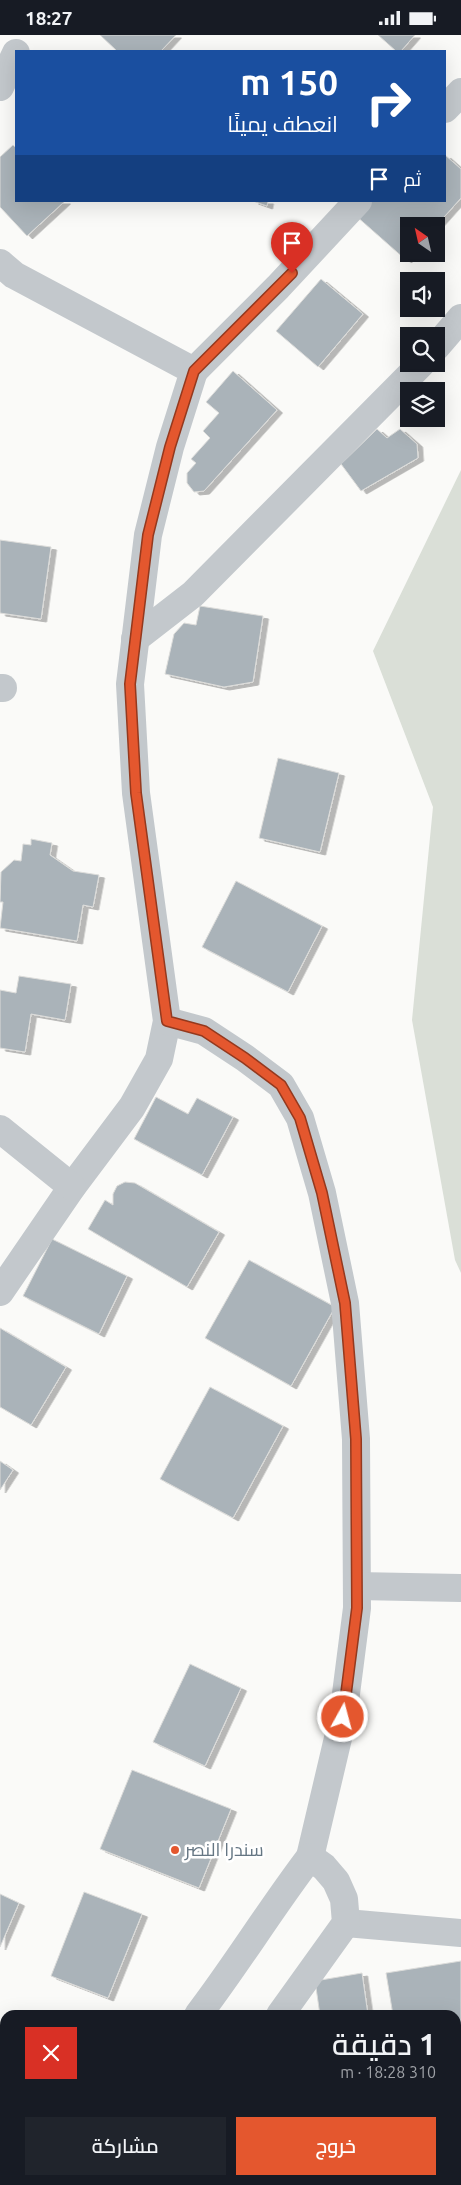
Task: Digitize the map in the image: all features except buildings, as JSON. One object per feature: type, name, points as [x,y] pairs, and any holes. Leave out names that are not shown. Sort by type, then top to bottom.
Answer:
[{"type":"street","points":[[18,50],[28,35]]},
{"type":"street","points":[[0,87],[15,56]]},
{"type":"street","points":[[446,108],[461,92]]},
{"type":"street","points":[[0,1292],[72,1187],[132,1107],[159,1059],[167,1021],[136,793],[130,684],[148,535],[170,447],[194,371],[278,287],[357,202]]},
{"type":"street","points":[[0,263],[14,275],[194,371]]},
{"type":"street","points":[[445,337],[461,318]]},
{"type":"street","points":[[135,639],[194,594],[413,372]]},
{"type":"street","points":[[167,1021],[204,1031],[245,1058],[281,1085],[300,1118],[322,1193],[345,1303],[356,1439],[357,1608],[343,1717],[310,1857],[275,1903],[202,2010]]},
{"type":"street","points":[[0,1129],[72,1187]]},
{"type":"street","points":[[357,1586],[461,1588]]},
{"type":"street","points":[[284,2010],[346,1923],[344,1899],[336,1881],[324,1867],[310,1857]]},
{"type":"street","points":[[346,1923],[461,1933]]},
{"type":"shaded area","points":[[461,470],[461,1273],[455,1260],[412,1020],[433,807],[373,651]]},
{"type":"place","name":"سندرا النصر","points":[[175,1850]]},
{"type":"route","points":[[292,273],[194,371],[170,447],[148,535],[130,684],[136,793],[162,973],[167,1021],[204,1031],[281,1085],[300,1118],[322,1193],[345,1303],[356,1439],[357,1608],[343,1717]]}]
